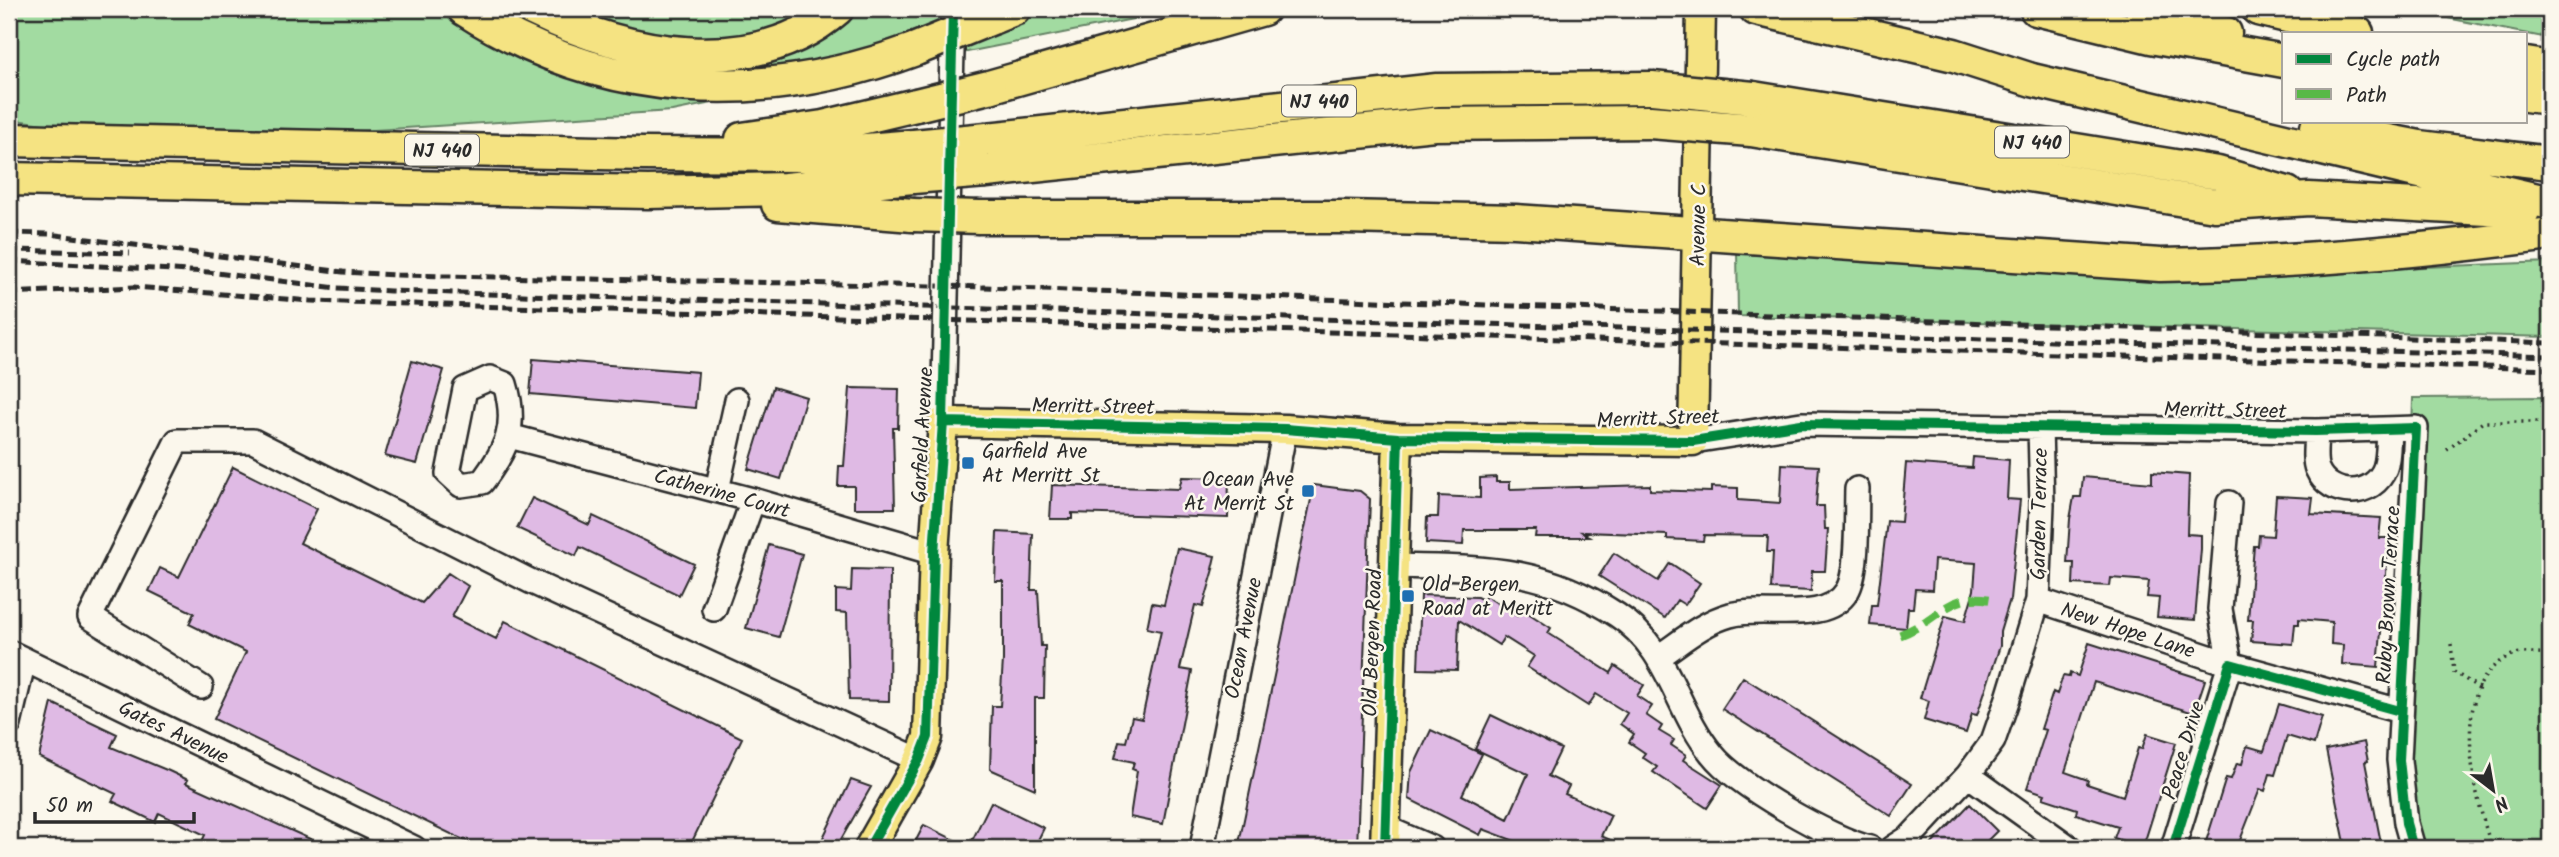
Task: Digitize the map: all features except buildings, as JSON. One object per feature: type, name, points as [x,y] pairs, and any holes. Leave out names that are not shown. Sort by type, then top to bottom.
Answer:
[{"type":"highway","points":[[464,9],[537,49],[582,65],[674,84],[757,86],[799,82],[878,63],[1003,13]]},
{"type":"highway","points":[[532,9],[585,32],[619,41],[652,48],[737,53],[778,45],[818,24],[837,9]]},
{"type":"highway","points":[[643,155],[823,127],[989,87],[1263,9]]},
{"type":"highway","points":[[1756,9],[1955,55],[2032,80],[2550,203]]},
{"type":"highway","points":[[2036,9],[2151,37],[2282,61]]},
{"type":"highway","points":[[2142,9],[2282,46]]},
{"type":"highway","points":[[2258,9],[2353,32]]},
{"type":"highway","points":[[1955,55],[2031,62],[2282,119]]},
{"type":"highway","points":[[2528,64],[2550,68]]},
{"type":"highway","name":"NJ 440","points":[[9,140],[643,155],[807,155],[987,139],[1437,90],[1652,89],[1753,99],[2218,173],[2309,199]]},
{"type":"highway","points":[[2528,95],[2550,98]]},
{"type":"highway","name":"NJ 440","points":[[9,179],[648,192],[785,189],[986,171],[1433,124],[1650,122],[1751,130],[2215,205],[2309,199],[2550,212]]},
{"type":"highway","points":[[2295,122],[2420,147],[2550,163]]},
{"type":"highway","points":[[648,192],[913,215],[1515,221],[2078,262],[2160,265],[2245,264],[2409,252],[2550,234]]},
{"type":"main road","name":"Avenue C","points":[[1693,441],[1702,9]]},
{"type":"main road","name":"Merritt Street","points":[[943,422],[1285,429],[1398,438],[1693,441]]},
{"type":"main road","name":"Garfield Avenue","points":[[869,848],[919,760],[928,737],[934,553],[943,422]]},
{"type":"main road","name":"Old Bergen Road","points":[[1386,838],[1398,438]]},
{"type":"street","name":"Garfield Avenue","points":[[943,422],[953,9]]},
{"type":"street","points":[[717,490],[737,400]]},
{"type":"street","name":"Merritt Street","points":[[1693,441],[1801,424],[2316,431],[2416,428]]},
{"type":"street","name":"Garden Terrace","points":[[2038,600],[2042,505],[2040,427]]},
{"type":"street","name":"Ruby Brown Terrace","points":[[2413,848],[2406,823],[2399,760],[2416,428]]},
{"type":"street","name":"Ocean Avenue","points":[[1202,848],[1285,429]]},
{"type":"street","points":[[2316,431],[2316,467],[2324,480],[2336,489],[2352,492],[2367,489],[2379,479],[2386,466],[2389,429]]},
{"type":"street","name":"Catherine Court","points":[[509,436],[754,500],[934,553]]},
{"type":"street","points":[[201,687],[90,617],[177,441],[253,441],[530,581],[919,760]]},
{"type":"street","points":[[1660,656],[1712,622],[1732,614],[1821,610],[1835,604],[1848,590],[1853,569],[1857,489]]},
{"type":"street","points":[[714,609],[754,500]]},
{"type":"street","name":"Peace Drive","points":[[2173,848],[2230,664],[2220,609],[2229,503]]},
{"type":"street","points":[[1393,566],[1501,569],[1548,579],[1619,615],[1660,656],[1686,711],[1712,755],[1736,776],[1825,832],[1870,848]]},
{"type":"street","name":"New Hope Lane","points":[[1893,848],[1910,837],[1968,775],[1993,741],[2038,600],[2230,664],[2400,711]]},
{"type":"street","points":[[9,724],[16,656]]},
{"type":"street","name":"Gates Avenue","points":[[16,656],[414,848]]},
{"type":"street","points":[[1968,775],[2070,848]]},
{"type":"street","points":[[1386,838],[1432,848]]},
{"type":"path","points":[[2447,450],[2483,422],[2550,422]]},
{"type":"path","points":[[2451,644],[2454,672],[2480,688]]},
{"type":"path","points":[[2491,848],[2478,808],[2469,724],[2480,688],[2489,674],[2513,655],[2550,653]]},
{"type":"green space","points":[[9,9],[1183,9],[672,111],[172,143],[9,119]]},
{"type":"green space","points":[[2402,9],[2550,9],[2550,38]]},
{"type":"green space","points":[[1737,250],[2173,277],[2550,262],[2550,337],[1738,316]]},
{"type":"green space","points":[[2550,397],[2550,848],[2417,848],[2401,801],[2413,398]]},
{"type":"railway","points":[[9,233],[49,234],[343,272],[397,275],[985,287],[2550,343]]},
{"type":"railway","points":[[9,250],[130,253]]},
{"type":"railway","points":[[9,261],[208,272],[337,288],[390,291],[2550,356]]},
{"type":"railway","points":[[9,293],[134,287],[311,301],[2550,369]]},
{"type":"marked path","points":[[1900,635],[1956,602],[1981,598],[1998,601]]},
{"type":"cycle path","points":[[869,848],[919,760],[928,737],[934,553],[943,422],[953,9]]},
{"type":"cycle path","points":[[943,422],[1285,429],[1398,438],[1693,441],[1801,424],[2316,431],[2416,428],[2399,760],[2406,823],[2413,848]]},
{"type":"cycle path","points":[[1385,848],[1398,438]]},
{"type":"cycle path","points":[[2173,848],[2230,664],[2400,711]]},
{"type":"place","name":"Garfield Ave At Merritt St","points":[[968,463]]},
{"type":"place","name":"Ocean Ave At Merrit St","points":[[1308,491]]},
{"type":"place","name":"Old Bergen Road at Meritt","points":[[1408,596]]}]
